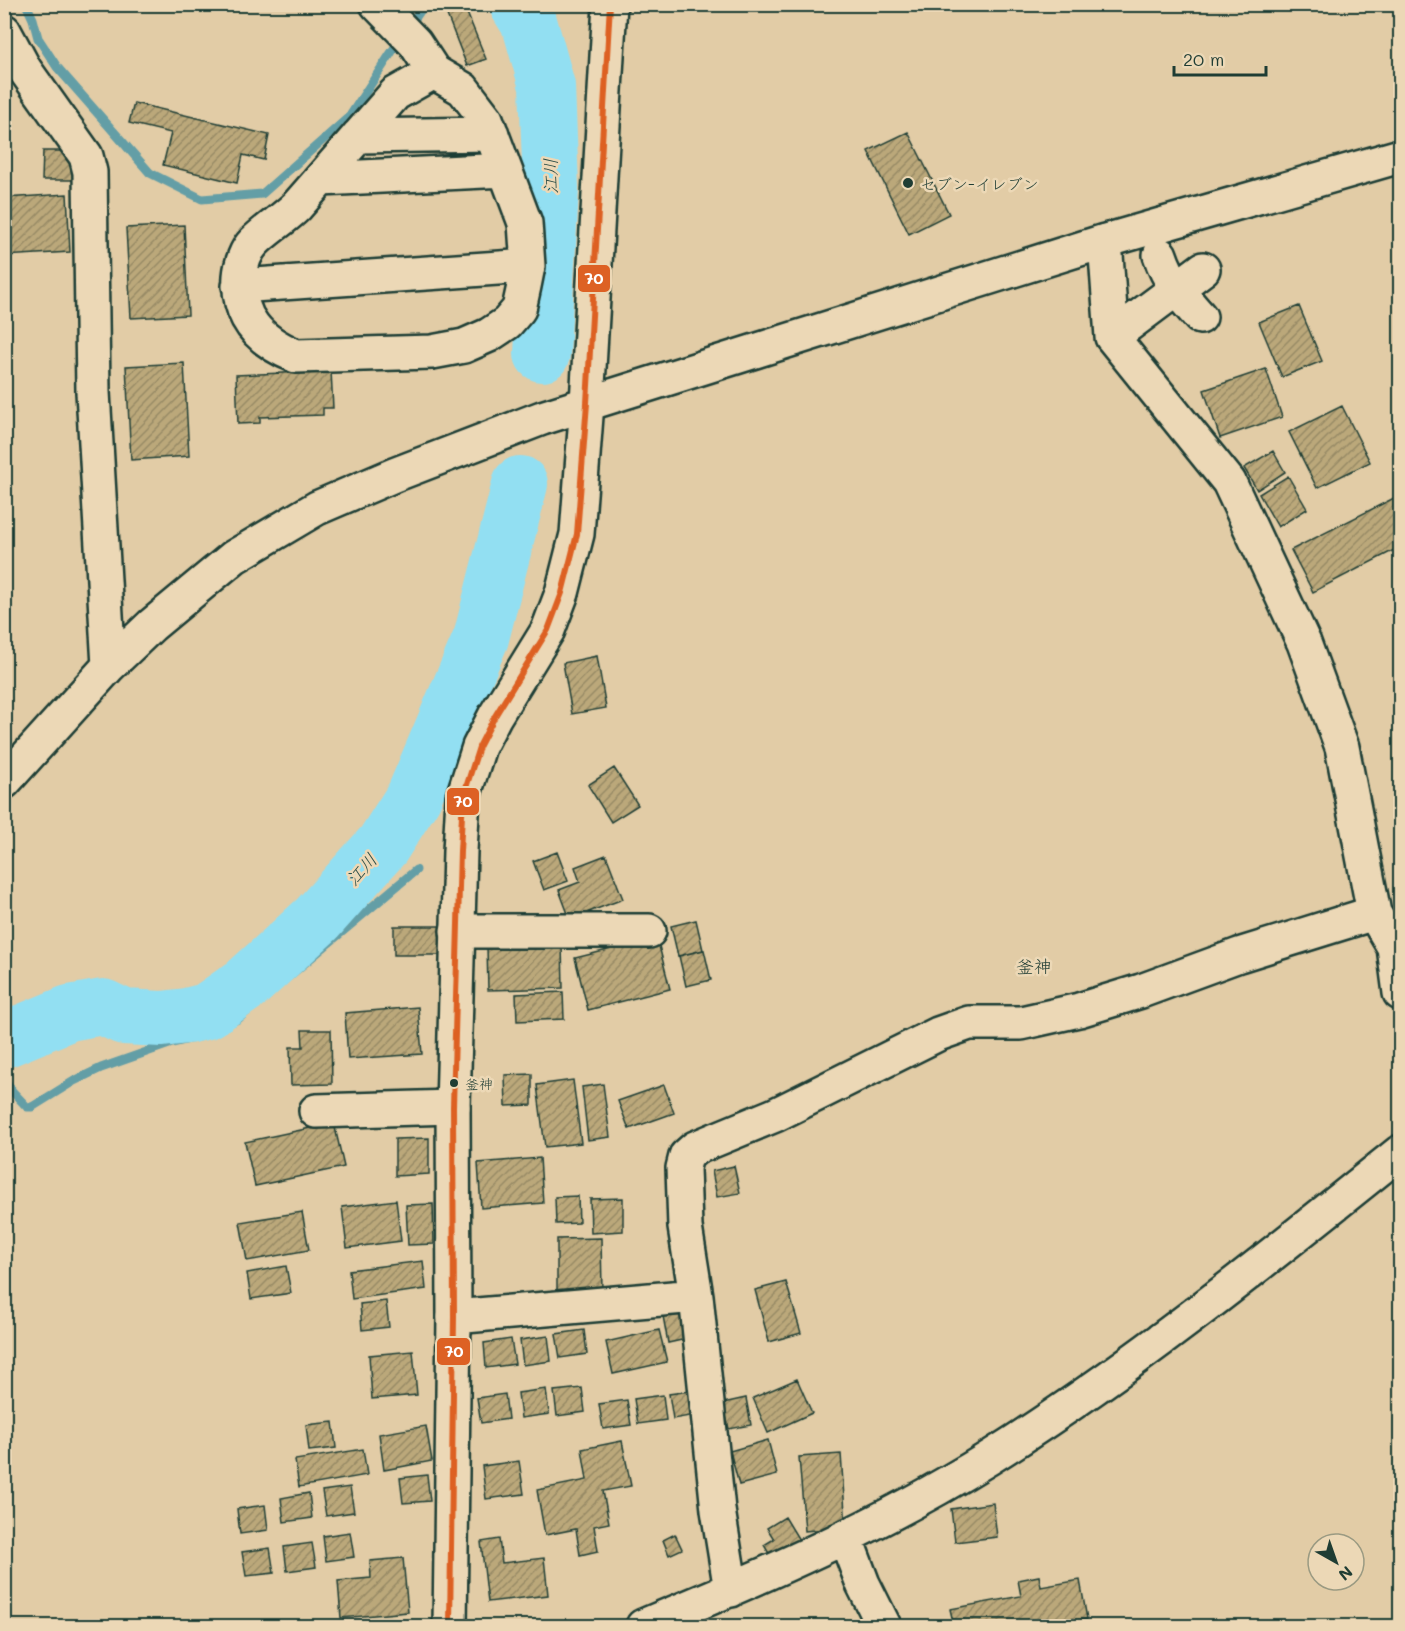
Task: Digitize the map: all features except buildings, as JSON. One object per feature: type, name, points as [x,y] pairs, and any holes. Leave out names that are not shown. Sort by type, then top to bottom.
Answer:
[{"type":"street","points":[[450,1626],[454,1317],[453,1107],[463,797],[479,747],[495,716],[548,630],[562,593],[577,534],[587,404],[610,4]]},
{"type":"street","points":[[384,12],[415,43],[434,72],[463,89],[486,119],[525,223],[528,266],[519,309],[507,323],[489,335],[464,346],[432,352],[296,356],[268,342],[251,324],[244,312],[239,286],[240,268],[254,243],[284,219],[395,94],[434,72]]},
{"type":"street","points":[[4,31],[25,70],[86,156],[90,171],[93,392],[110,666]]},
{"type":"street","points":[[358,136],[492,134]]},
{"type":"street","points":[[4,782],[110,666],[152,625],[234,557],[316,508],[482,440],[587,404],[1105,241],[1401,156]]},
{"type":"street","points":[[321,179],[505,170]]},
{"type":"street","points":[[1105,241],[1113,337],[1229,482],[1304,643],[1342,747],[1374,913],[1394,947],[1401,993]]},
{"type":"street","points":[[1160,255],[1176,289],[1200,318]]},
{"type":"street","points":[[239,286],[528,266]]},
{"type":"street","points":[[1113,337],[1203,269]]},
{"type":"street","points":[[731,1590],[718,1510],[696,1296],[685,1227],[683,1168],[686,1156],[695,1148],[775,1115],[938,1034],[969,1023],[1021,1023],[1079,1010],[1141,991],[1239,955],[1374,913]]},
{"type":"street","points":[[457,931],[649,931]]},
{"type":"street","points":[[316,1111],[453,1107]]},
{"type":"street","points":[[643,1626],[846,1539],[988,1459],[1239,1282],[1401,1152]]},
{"type":"street","points":[[454,1317],[696,1296]]},
{"type":"street","points":[[846,1539],[863,1584],[884,1626]]},
{"type":"waterway","points":[[26,4],[38,38],[57,67],[150,173],[202,199],[262,194],[350,116],[425,4]]},
{"type":"waterway","name":"江川","points":[[517,4],[530,25],[547,86],[551,188],[542,354]]},
{"type":"waterway","name":"江川","points":[[4,1040],[69,1013],[103,1007],[124,1017],[162,1019],[207,1011],[246,984],[317,919],[383,845],[414,796],[481,638],[520,484]]},
{"type":"waterway","points":[[4,1078],[12,1091],[27,1107],[32,1107],[74,1081],[101,1068],[172,1043],[202,1036],[238,1019],[416,870]]},
{"type":"transit line","name":"70","points":[[450,1626],[454,1317],[453,1107],[463,797],[479,747],[495,716],[548,630],[562,593],[577,534],[587,403],[610,4]]},
{"type":"place","name":"セブン-イレブン","points":[[908,183]]},
{"type":"place","name":"釜神","points":[[454,1083]]},
{"type":"district","name":"釜神","points":[[1034,966]]}]
